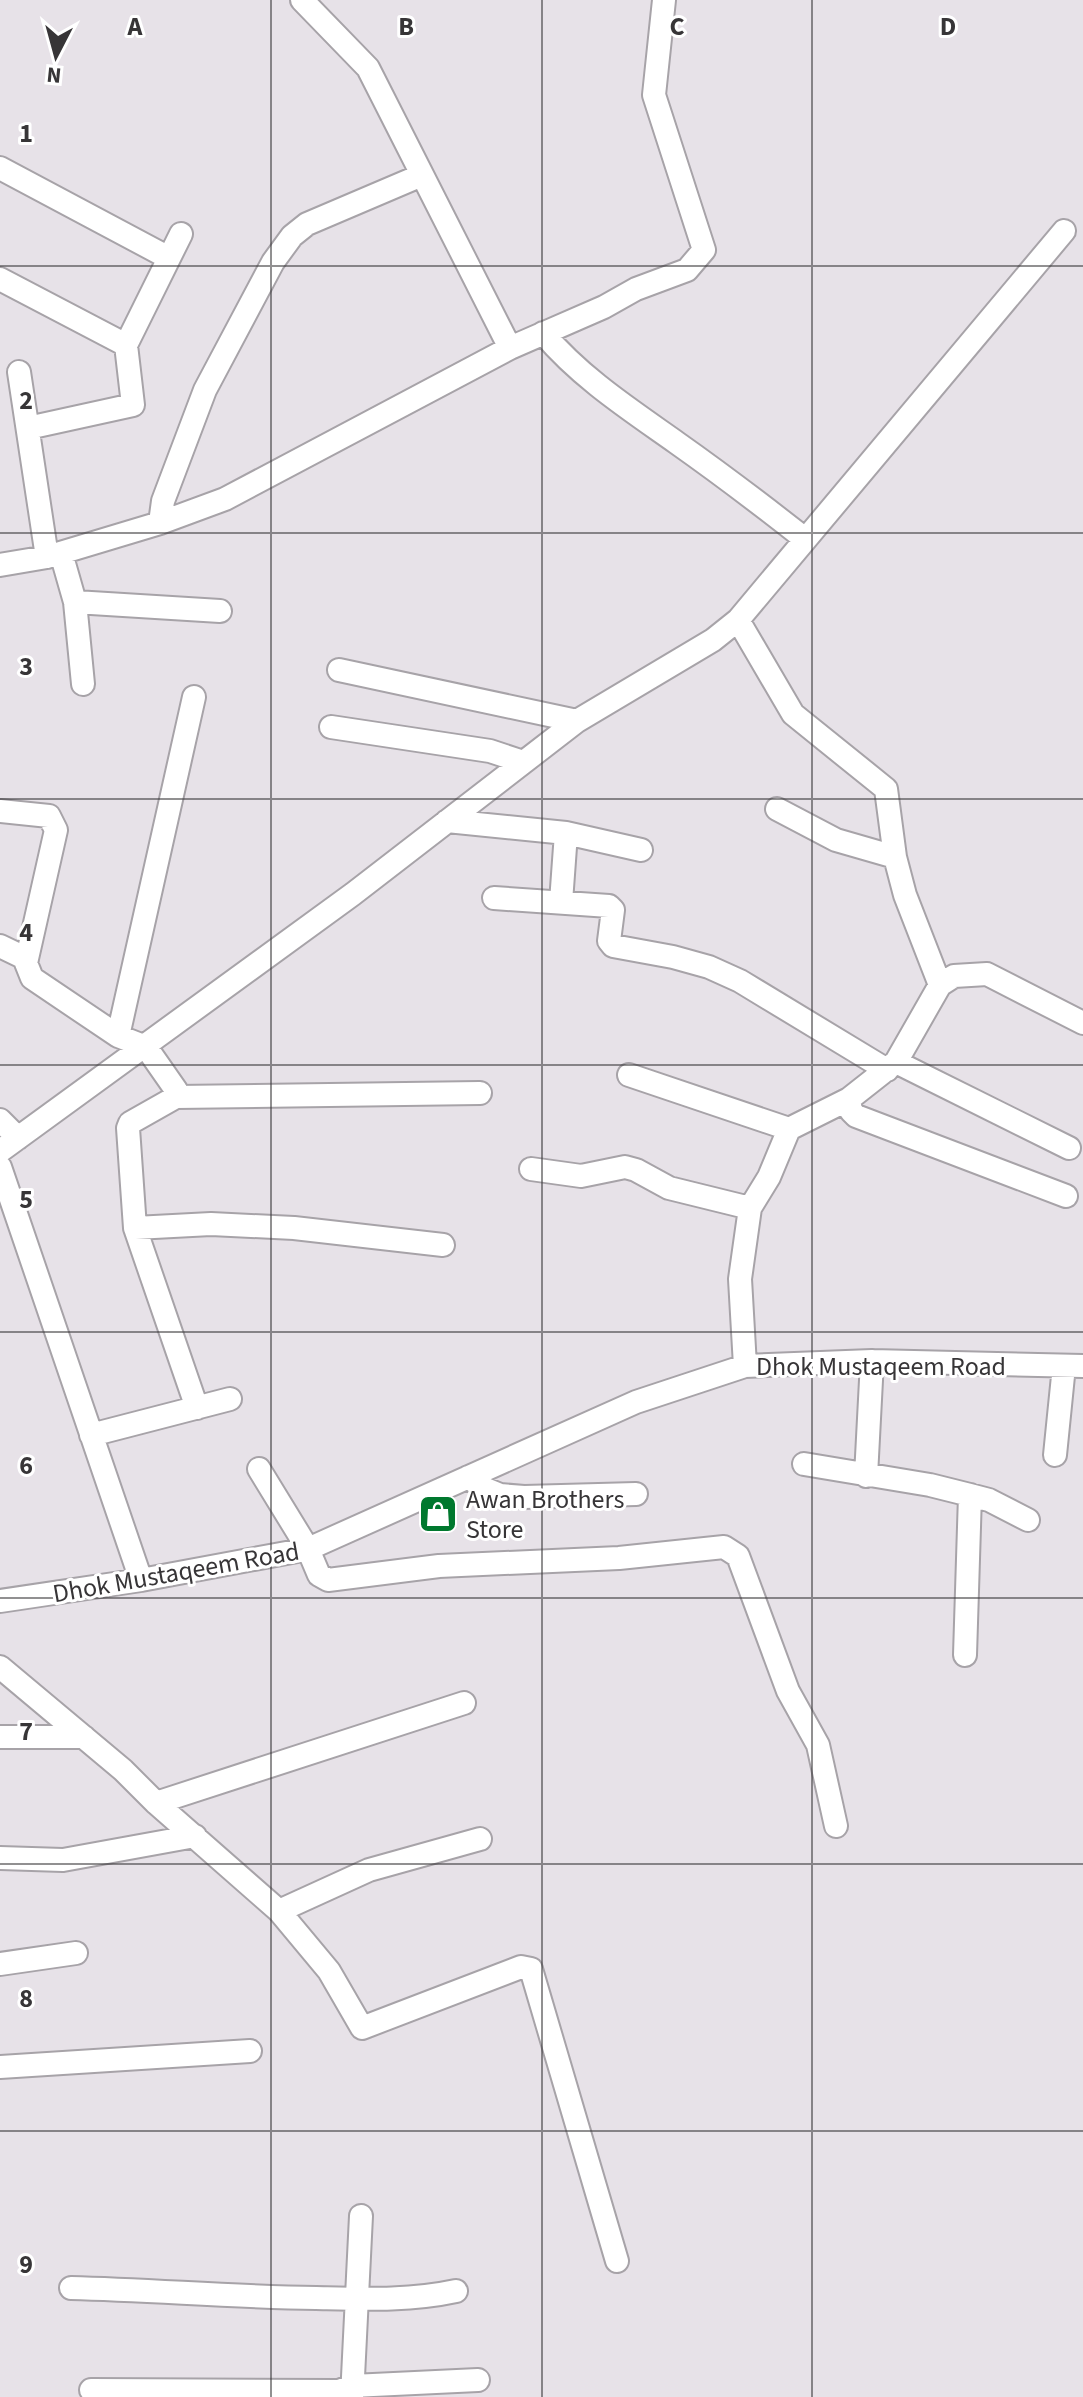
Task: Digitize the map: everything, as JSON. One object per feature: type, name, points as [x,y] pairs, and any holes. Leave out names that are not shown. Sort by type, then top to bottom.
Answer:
[{"type":"street","points":[[302,0],[368,68],[510,348]]},
{"type":"street","points":[[0,565],[54,555],[160,523],[225,499],[510,348],[604,307],[636,289],[687,270],[704,250],[654,95],[664,0]]},
{"type":"street","points":[[0,168],[169,258]]},
{"type":"street","points":[[160,523],[163,501],[205,390],[273,262],[292,236],[307,224],[422,175]]},
{"type":"street","points":[[0,1120],[9,1145],[353,894],[577,721],[713,640],[738,620],[1064,231]]},
{"type":"street","points":[[28,428],[133,405],[126,345],[181,234]]},
{"type":"street","points":[[0,279],[126,345]]},
{"type":"street","points":[[543,333],[563,356],[597,386],[742,489],[805,539]]},
{"type":"street","points":[[19,372],[54,555],[75,602],[83,684]]},
{"type":"street","points":[[75,602],[220,611]]},
{"type":"street","points":[[738,620],[793,714],[886,789],[895,857],[905,895],[940,985]]},
{"type":"street","points":[[339,670],[577,721]]},
{"type":"street","points":[[118,1036],[194,697]]},
{"type":"street","points":[[331,727],[490,751],[523,762]]},
{"type":"street","points":[[777,809],[836,840],[895,857]]},
{"type":"street","points":[[0,811],[49,816],[56,830],[27,959],[32,978],[118,1036],[146,1047],[176,1090],[176,1097]]},
{"type":"street","points":[[447,821],[566,833],[641,850]]},
{"type":"street","points":[[561,902],[566,833]]},
{"type":"street","points":[[494,898],[609,906],[613,910],[609,941],[613,946],[709,967],[740,981],[892,1066],[1069,1148]]},
{"type":"street","points":[[0,946],[27,959]]},
{"type":"street","points":[[745,1366],[740,1279],[750,1208],[769,1177],[789,1129],[849,1099],[892,1066],[940,985],[954,976],[987,974],[1083,1023]]},
{"type":"street","points":[[629,1075],[789,1129]]},
{"type":"street","points":[[197,1408],[135,1228],[130,1123],[176,1097],[480,1093]]},
{"type":"street","points":[[849,1099],[851,1111],[856,1116],[1066,1196]]},
{"type":"street","points":[[0,1167],[141,1580]]},
{"type":"street","points":[[531,1169],[581,1176],[625,1167],[669,1188],[750,1208]]},
{"type":"street","points":[[135,1228],[211,1224],[294,1228],[443,1245]]},
{"type":"street","points":[[866,1476],[872,1361]]},
{"type":"street","name":"Dhok Mustaqeem Road","points":[[0,1601],[141,1580],[308,1549],[636,1402],[745,1366],[872,1361],[1074,1366]]},
{"type":"street","points":[[1055,1455],[1074,1366]]},
{"type":"street","points":[[91,1435],[230,1399]]},
{"type":"street","points":[[804,1464],[930,1485],[989,1500],[1028,1520]]},
{"type":"street","points":[[259,1469],[308,1549],[319,1575],[328,1580],[439,1566],[619,1558],[724,1547],[732,1550],[738,1556],[788,1691],[818,1745],[836,1826]]},
{"type":"street","points":[[468,1477],[500,1495],[636,1494]]},
{"type":"street","points":[[965,1655],[970,1495]]},
{"type":"street","points":[[0,1667],[123,1770],[279,1911],[329,1971],[362,2028],[521,1967],[531,1969],[617,2261]]},
{"type":"street","points":[[156,1803],[464,1703]]},
{"type":"street","points":[[0,1737],[84,1737]]},
{"type":"street","points":[[0,1858],[63,1860],[195,1836]]},
{"type":"street","points":[[279,1911],[369,1870],[480,1839]]},
{"type":"street","points":[[0,1964],[76,1953]]},
{"type":"street","points":[[0,2067],[250,2051]]},
{"type":"street","points":[[352,2392],[361,2216]]},
{"type":"street","points":[[71,2288],[357,2299],[423,2298],[456,2291]]},
{"type":"street","points":[[91,2390],[352,2392],[478,2380]]},
{"type":"place","name":"Awan Brothers Store","points":[[438,1514]]}]
